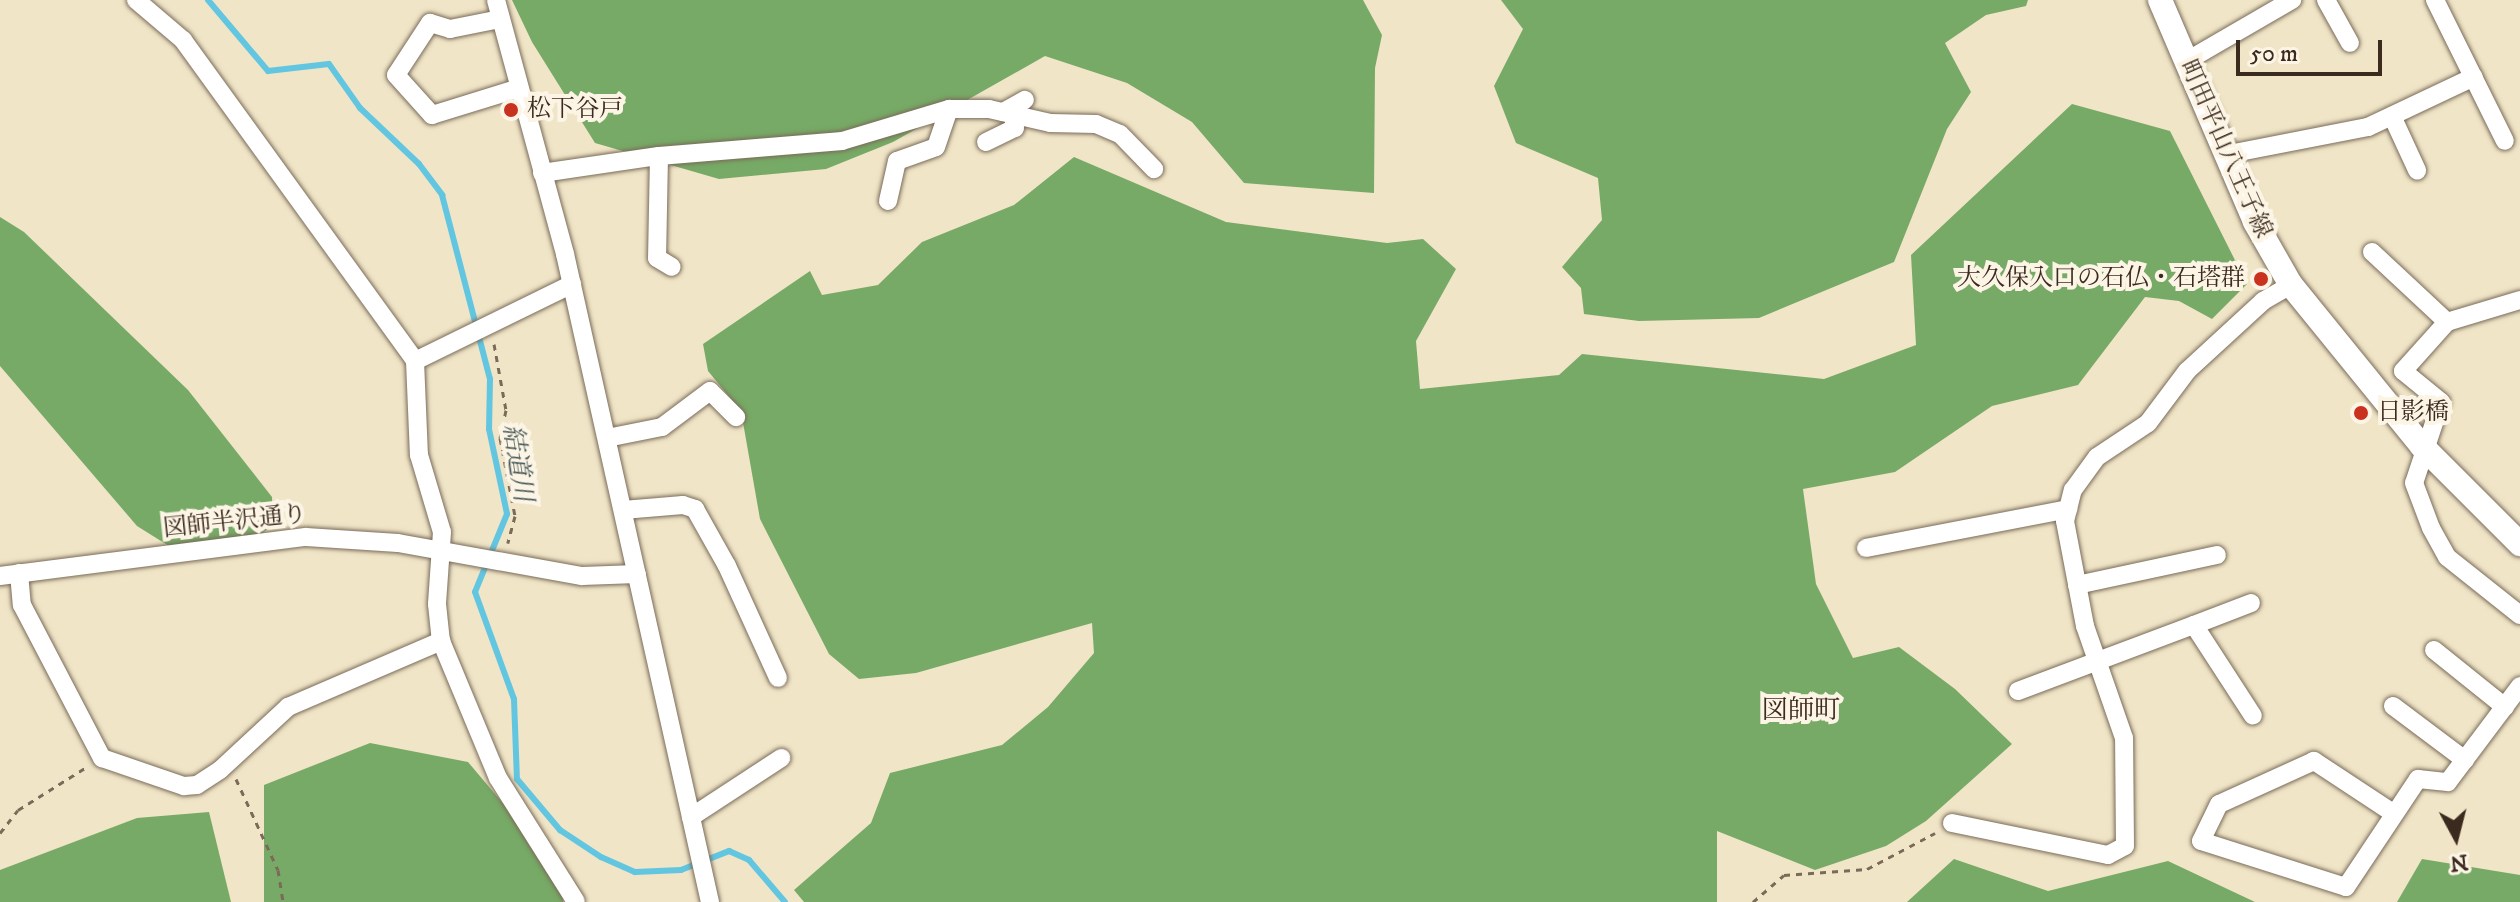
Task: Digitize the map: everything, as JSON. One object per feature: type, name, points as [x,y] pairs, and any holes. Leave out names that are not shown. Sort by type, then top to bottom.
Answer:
[{"type":"main road","name":"町田平山八王子線","points":[[2160,0],[2224,155],[2291,285],[2422,446],[2520,544]]},
{"type":"street","points":[[136,0],[183,40],[415,361],[419,455],[439,517],[441,552],[437,604],[441,641],[498,778],[576,902]]},
{"type":"street","points":[[496,0],[572,284],[710,902]]},
{"type":"street","points":[[2185,62],[2292,0]]},
{"type":"street","points":[[2326,0],[2350,43]]},
{"type":"street","points":[[2435,0],[2505,141]]},
{"type":"street","points":[[500,19],[450,29],[430,23],[396,75],[432,115],[519,88]]},
{"type":"street","points":[[2224,155],[2368,127],[2474,77]]},
{"type":"street","points":[[542,173],[659,156],[842,141],[949,109],[1014,109],[1050,123],[1096,124],[1120,134],[1154,169]]},
{"type":"street","points":[[888,201],[897,161],[936,147],[949,109]]},
{"type":"street","points":[[986,142],[1015,128],[1014,109]]},
{"type":"street","points":[[2392,116],[2417,170]]},
{"type":"street","points":[[659,156],[657,258],[672,267]]},
{"type":"street","points":[[2372,252],[2447,322]]},
{"type":"street","points":[[415,361],[572,284]]},
{"type":"street","points":[[1952,823],[2108,855],[2125,846],[2124,738],[2116,704],[2098,665],[2077,585],[2068,509],[2073,490],[2097,457],[2148,423],[2187,371],[2263,301],[2291,285]]},
{"type":"street","points":[[2520,300],[2447,322],[2403,371],[2441,402],[2422,446],[2414,483],[2417,498],[2447,557],[2520,615]]},
{"type":"street","points":[[607,438],[662,427],[710,391],[736,417]]},
{"type":"street","points":[[623,510],[683,505],[695,509],[778,678]]},
{"type":"street","points":[[1866,548],[2068,509]]},
{"type":"street","name":"図師半沢通り","points":[[9,574],[306,537],[354,538],[500,564]]},
{"type":"street","points":[[2077,585],[2217,555]]},
{"type":"street","points":[[500,564],[605,578],[637,574]]},
{"type":"street","points":[[9,574],[102,758],[184,786],[197,785],[228,762],[288,707],[441,641]]},
{"type":"street","points":[[2018,691],[2098,665],[2251,603]]},
{"type":"street","points":[[2194,625],[2253,716]]},
{"type":"street","points":[[2434,650],[2505,707]]},
{"type":"street","points":[[2393,813],[2314,761],[2219,804],[2201,841],[2346,887],[2418,779],[2448,782],[2520,686]]},
{"type":"street","points":[[2393,706],[2465,760]]},
{"type":"street","points":[[691,817],[781,758]]},
{"type":"path","points":[[482,329],[505,386],[500,438],[515,516],[500,564]]},
{"type":"path","points":[[0,833],[18,810],[102,758]]},
{"type":"path","points":[[228,762],[278,870],[283,902]]},
{"type":"path","points":[[1753,902],[1784,875],[1867,869],[1952,823]]},
{"type":"green space","points":[[512,0],[1363,0],[1382,35],[1375,68],[1374,193],[1244,183],[1192,122],[1127,83],[1045,56],[893,142],[826,169],[719,179],[595,143],[532,42]]},
{"type":"green space","points":[[1501,0],[2028,0],[2026,6],[1986,15],[1945,43],[1971,92],[1947,129],[1894,262],[1759,318],[1639,321],[1584,314],[1581,288],[1562,267],[1602,220],[1598,178],[1516,143],[1494,86],[1523,29]]},
{"type":"green space","points":[[2072,104],[2170,131],[2247,284],[2212,319],[2179,301],[2145,297],[2078,385],[1992,406],[1895,472],[1803,489],[1816,584],[1853,658],[1899,647],[1955,689],[2012,744],[1926,821],[1886,846],[1815,870],[1717,831],[1717,902],[804,902],[794,890],[871,823],[890,773],[1002,745],[1048,707],[1094,653],[1092,623],[916,673],[859,679],[829,654],[760,519],[741,411],[708,371],[703,344],[810,271],[822,295],[878,285],[922,242],[1014,205],[1074,157],[1226,222],[1387,243],[1423,239],[1456,269],[1416,341],[1420,389],[1559,375],[1582,354],[1824,379],[1916,345],[1911,255]]},
{"type":"green space","points":[[0,217],[24,232],[188,390],[272,497],[273,524],[248,546],[177,551],[137,526],[0,366]]},
{"type":"green space","points":[[370,743],[468,762],[567,879],[563,902],[264,902],[264,785]]},
{"type":"green space","points":[[209,812],[231,902],[0,902],[0,870],[137,818]]},
{"type":"green space","points":[[1954,859],[2048,891],[2168,861],[2255,902],[1907,902]]},
{"type":"green space","points":[[2422,859],[2520,875],[2520,902],[2397,902]]},
{"type":"waterway","name":"結道川","points":[[208,0],[268,71],[329,64],[360,108],[419,164],[442,195],[490,379],[489,429],[507,514],[475,592],[514,699],[517,779],[560,830],[601,857],[635,872],[681,870],[729,851],[749,860],[785,902]]},
{"type":"place","name":"松下谷戸","points":[[511,110]]},
{"type":"place","name":"大久保入口の石仏・石塔群","points":[[2261,279]]},
{"type":"place","name":"日影橋","points":[[2361,413]]},
{"type":"district","name":"図師町","points":[[1801,711]]}]
